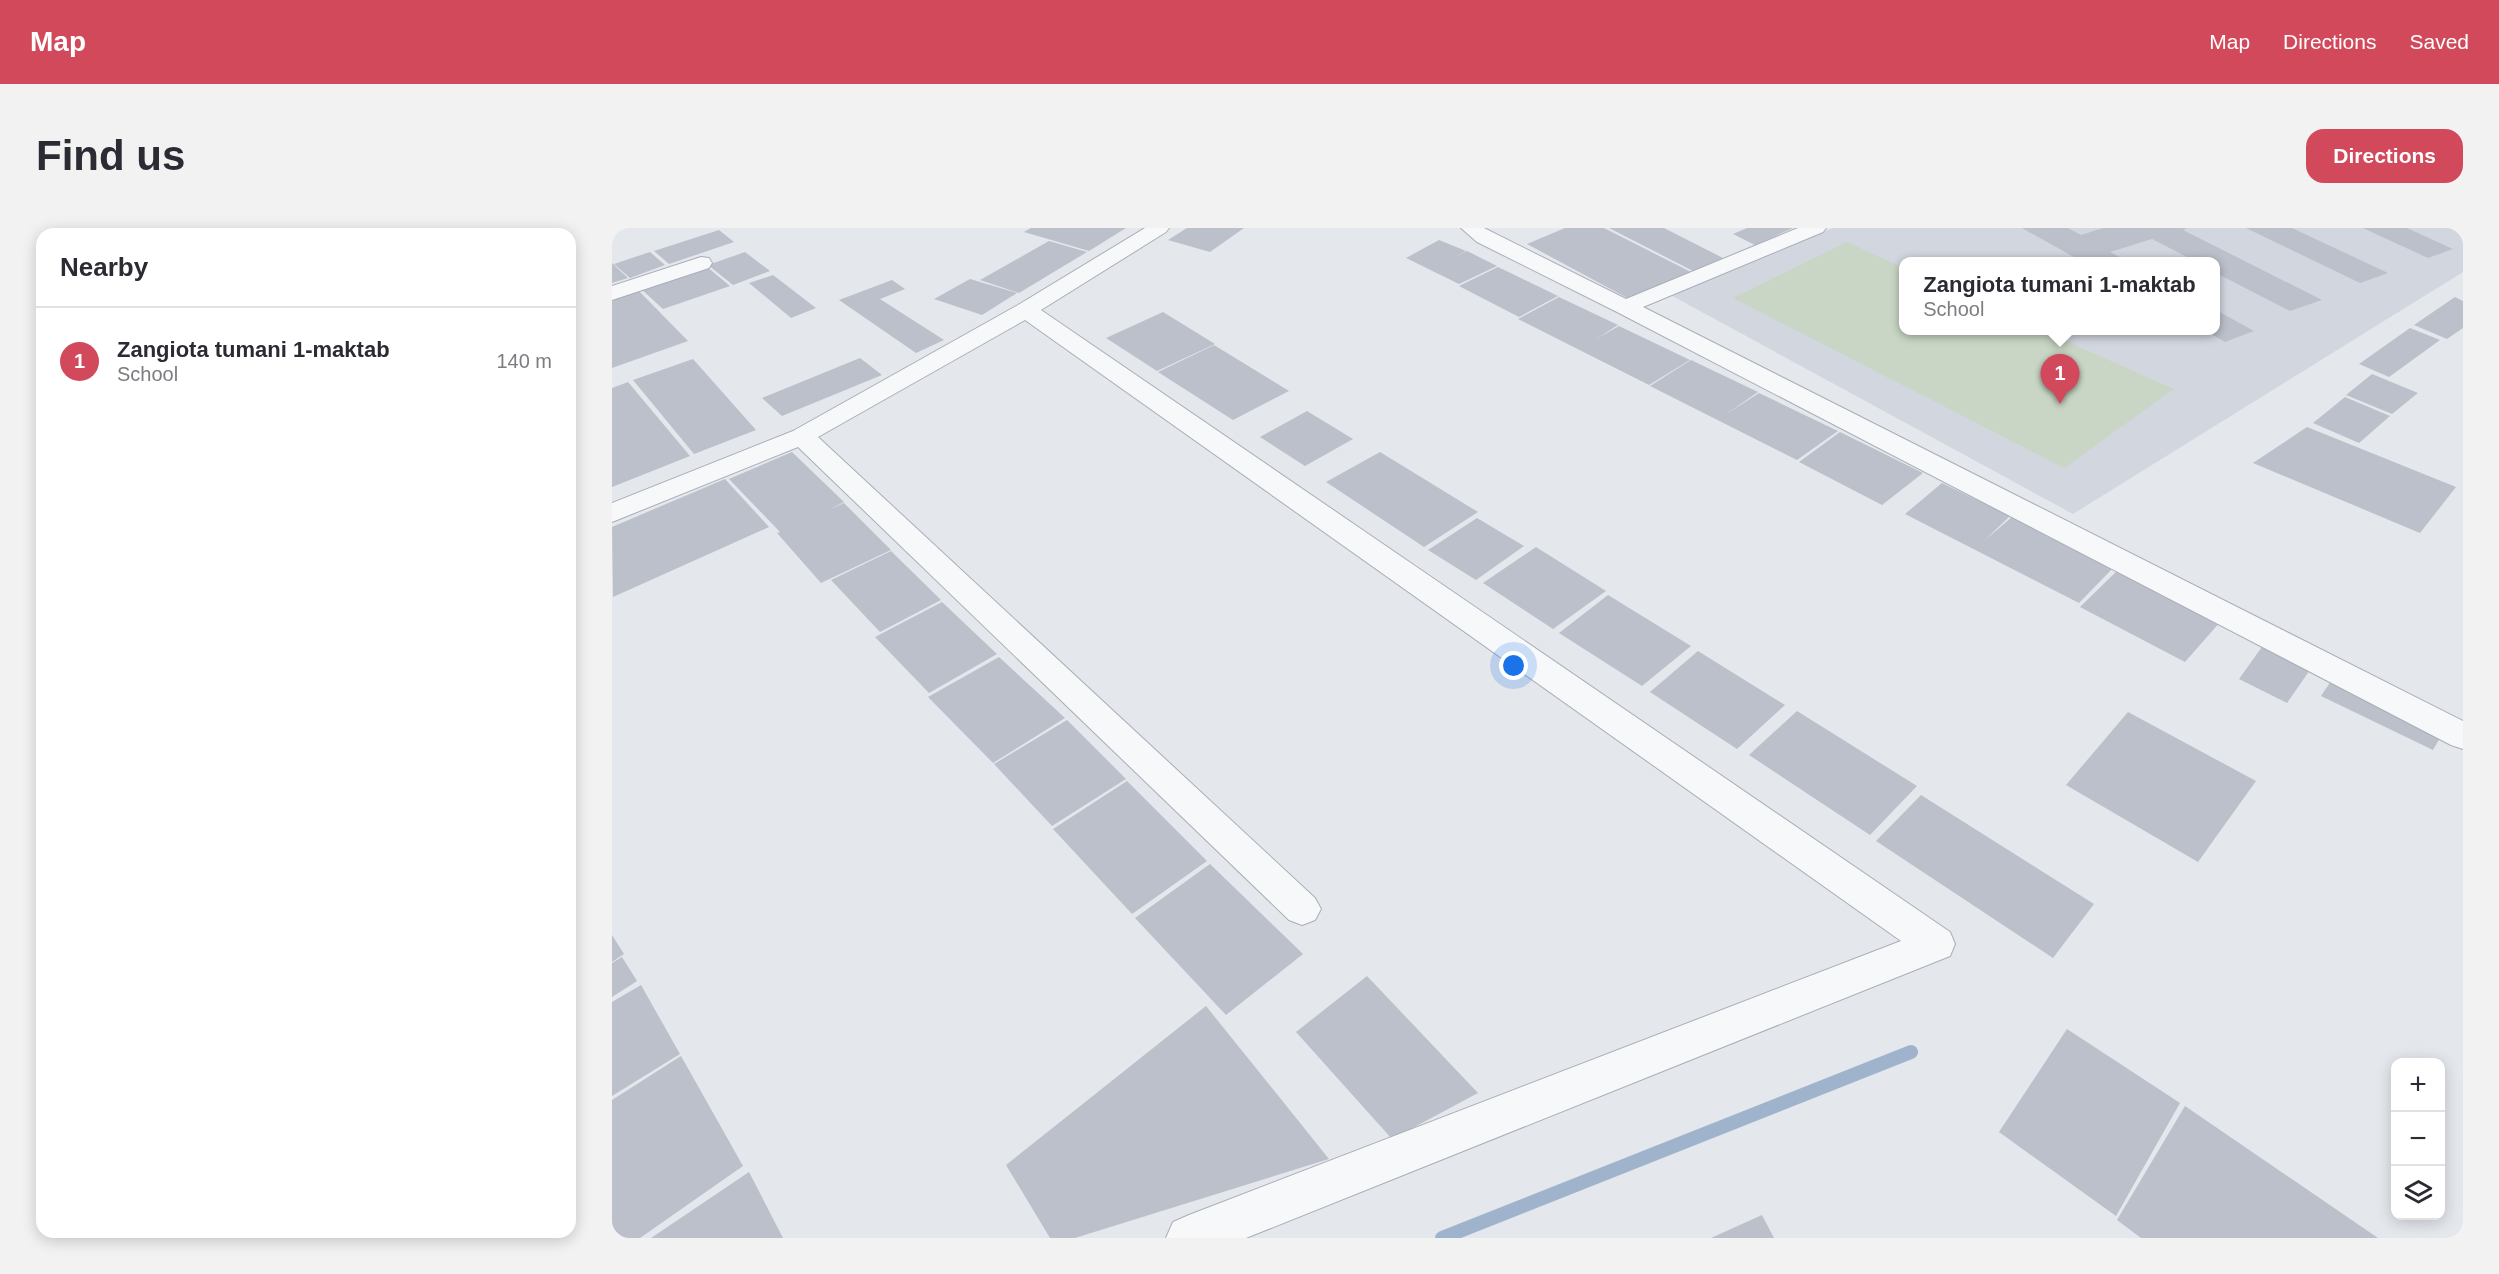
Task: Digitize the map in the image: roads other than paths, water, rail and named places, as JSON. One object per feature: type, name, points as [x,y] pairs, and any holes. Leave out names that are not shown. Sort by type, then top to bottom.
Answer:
[{"type":"street","points":[[612,513],[802,436],[1026,310],[1159,228]]},
{"type":"street","points":[[1471,228],[1484,238],[1625,307],[2463,736]]},
{"type":"street","points":[[1625,307],[1816,228]]},
{"type":"street","points":[[612,293],[701,263]]},
{"type":"street","points":[[1026,310],[1936,944],[1189,1238]]},
{"type":"street","points":[[802,436],[1302,909]]},
{"type":"waterway","points":[[1442,1238],[1911,1052]]},
{"type":"place","name":"Zangiota tumani 1-maktab","points":[[2060,404]]}]
